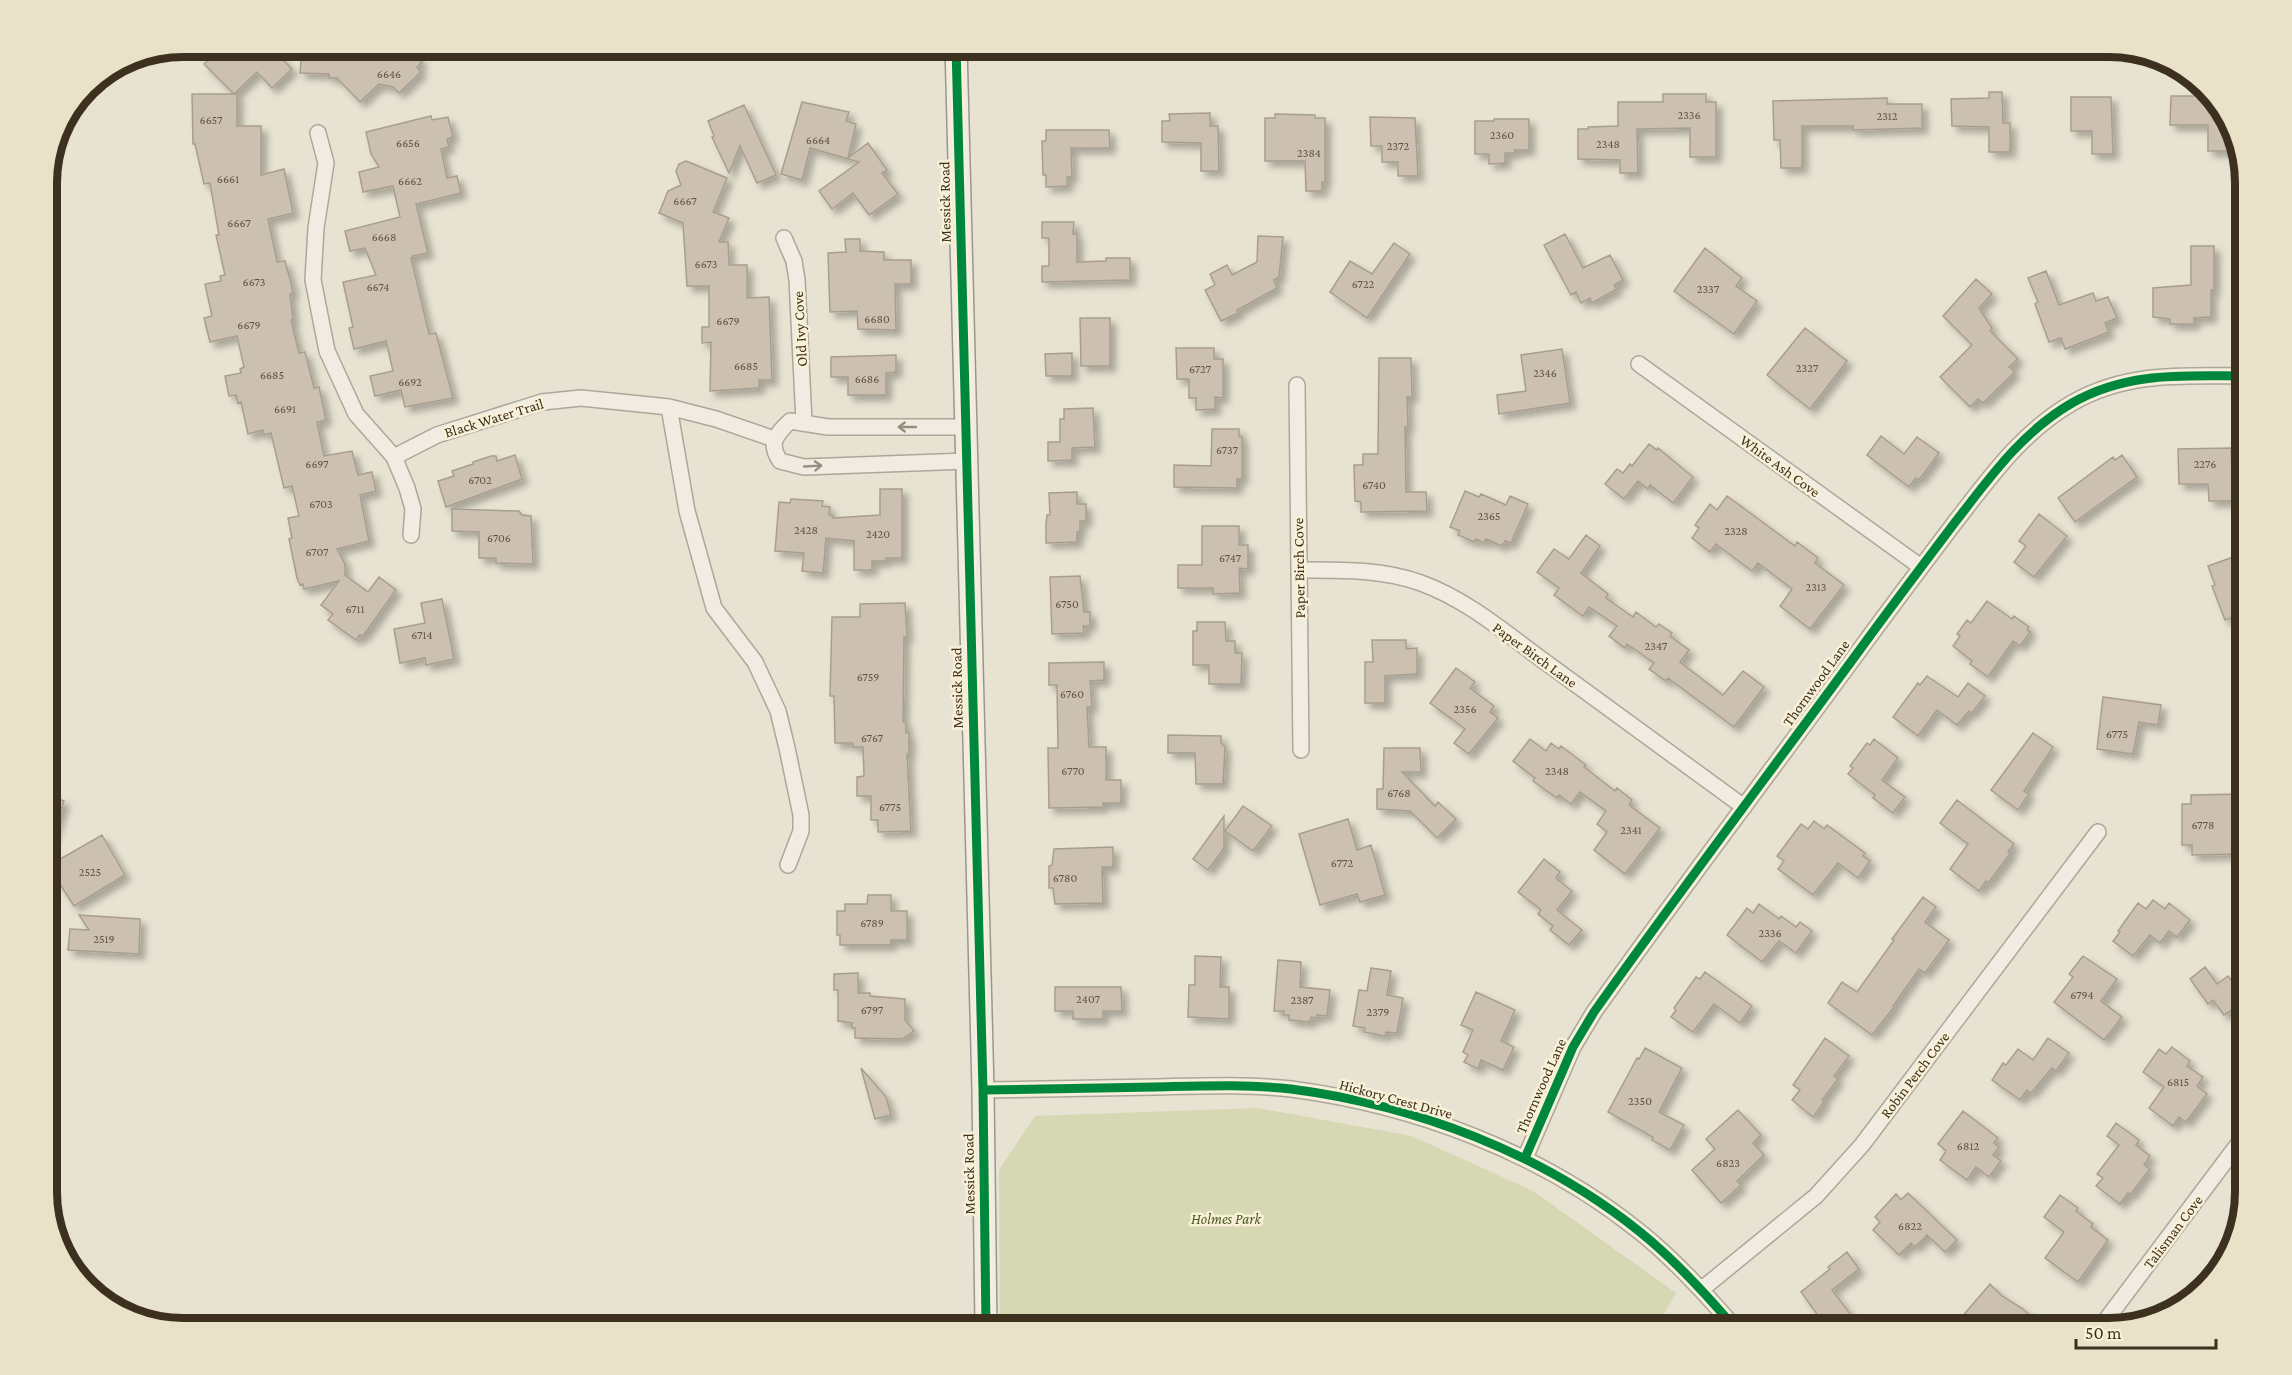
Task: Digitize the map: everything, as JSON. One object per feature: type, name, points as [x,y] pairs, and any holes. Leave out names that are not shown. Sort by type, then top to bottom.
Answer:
[{"type":"street","name":"Messick Road","points":[[956,57],[986,1318]]},
{"type":"street","points":[[318,133],[326,163],[316,228],[313,280],[327,351],[356,414],[394,457],[413,509],[411,535]]},
{"type":"street","name":"Old Ivy Cove","points":[[784,238],[794,261],[797,280],[804,422]]},
{"type":"street","name":"White Ash Cove","points":[[1640,364],[1921,567]]},
{"type":"street","name":"Thornwood Lane","points":[[1525,1158],[1573,1047],[1594,1012],[1921,567],[2017,444],[2038,425],[2066,407],[2102,389],[2143,378],[2235,376]]},
{"type":"street","name":"Paper Birch Cove","points":[[1297,385],[1301,750]]},
{"type":"street","name":"Black Water Trail","points":[[394,457],[437,435],[542,402],[580,398],[669,407],[716,419],[774,439]]},
{"type":"street","points":[[669,407],[687,511],[714,608],[755,662],[778,711],[788,748],[801,815],[801,831],[788,865]]},
{"type":"street","points":[[966,427],[828,427],[790,421],[774,439],[773,451],[780,461],[804,467],[967,461]]},
{"type":"street","name":"Paper Birch Lane","points":[[1299,570],[1394,575],[1444,593],[1491,623],[1744,807]]},
{"type":"street","name":"Robin Perch Cove","points":[[1702,1289],[1816,1196],[1845,1166],[2098,832]]},
{"type":"street","name":"Hickory Crest Drive","points":[[982,1090],[1189,1086],[1290,1089],[1341,1098],[1449,1127],[1525,1158],[1581,1191],[1640,1232],[1702,1289],[1726,1318]]},
{"type":"street","name":"Talisman Cove","points":[[2108,1318],[2235,1150]]},
{"type":"green space","name":"Holmes Park","points":[[1258,1108],[1412,1136],[1533,1191],[1676,1293],[1662,1318],[1000,1318],[999,1170],[1035,1116]]},
{"type":"building","points":[[211,57],[280,57],[292,69],[272,88],[257,72],[234,94],[204,64]]},
{"type":"building","points":[[301,57],[418,57],[422,62],[417,67],[421,72],[399,93],[393,87],[379,84],[360,102],[337,78],[329,78],[329,74],[300,73]]},
{"type":"building","points":[[1989,92],[2002,92],[2003,123],[2010,123],[2010,152],[1989,152],[1989,127],[1952,126],[1951,99],[1989,98]]},
{"type":"building","points":[[192,94],[237,94],[237,126],[261,126],[261,175],[284,169],[293,213],[268,219],[277,262],[285,261],[291,283],[293,320],[291,320],[299,353],[305,352],[314,388],[319,387],[326,420],[317,422],[324,456],[352,451],[358,475],[372,472],[376,491],[360,495],[369,541],[337,549],[345,564],[345,575],[368,592],[379,577],[396,590],[363,636],[360,635],[356,640],[328,620],[333,614],[321,605],[339,581],[304,589],[303,584],[300,585],[297,578],[289,539],[292,538],[288,518],[299,516],[292,486],[284,488],[271,433],[264,435],[263,430],[248,434],[241,402],[238,403],[236,395],[229,396],[225,376],[241,373],[240,369],[244,367],[237,336],[210,342],[204,318],[212,316],[205,284],[221,281],[220,276],[225,275],[216,235],[219,235],[210,183],[204,184],[195,144],[193,144]]},
{"type":"building","points":[[1663,94],[1706,94],[1706,102],[1716,102],[1716,157],[1690,157],[1690,128],[1637,129],[1638,173],[1620,173],[1620,160],[1578,159],[1578,129],[1618,126],[1618,102],[1663,102]]},
{"type":"building","points":[[2171,96],[2200,96],[2222,127],[2231,151],[2208,151],[2208,125],[2170,125]]},
{"type":"building","points":[[2071,97],[2111,97],[2113,154],[2092,154],[2092,131],[2071,131]]},
{"type":"building","points":[[1887,98],[1887,104],[1922,104],[1922,128],[1853,130],[1853,126],[1802,126],[1802,168],[1781,168],[1780,140],[1774,140],[1773,101]]},
{"type":"building","points":[[802,102],[849,112],[846,121],[856,124],[848,158],[868,143],[887,170],[882,173],[898,194],[869,215],[853,193],[832,209],[819,191],[859,162],[810,148],[802,180],[781,174]]},
{"type":"building","points":[[744,105],[776,175],[757,183],[740,146],[729,173],[712,137],[714,136],[708,121]]},
{"type":"building","points":[[1210,113],[1210,126],[1218,126],[1219,171],[1201,171],[1201,143],[1162,142],[1162,121],[1170,121],[1169,114]]},
{"type":"building","points":[[1275,114],[1315,115],[1315,118],[1325,118],[1325,182],[1322,182],[1322,191],[1306,191],[1305,161],[1265,161],[1265,118],[1275,118]]},
{"type":"building","points":[[431,116],[432,120],[448,117],[453,137],[447,139],[449,147],[441,149],[447,178],[457,176],[461,193],[416,204],[428,253],[411,258],[429,334],[436,333],[453,398],[405,407],[401,390],[375,396],[370,376],[393,371],[386,341],[354,349],[349,328],[353,327],[343,282],[376,275],[365,248],[350,251],[345,231],[400,217],[393,186],[363,192],[359,172],[379,167],[371,154],[366,132]]},
{"type":"building","points":[[1370,117],[1415,118],[1418,176],[1398,176],[1398,162],[1382,162],[1382,146],[1371,146]]},
{"type":"building","points":[[1494,119],[1529,119],[1529,150],[1505,153],[1505,163],[1489,164],[1489,154],[1475,154],[1475,121],[1494,121]]},
{"type":"building","points":[[1046,130],[1109,130],[1110,148],[1071,148],[1072,177],[1067,177],[1067,186],[1046,187],[1046,175],[1043,175],[1042,141],[1046,141]]},
{"type":"building","points":[[686,161],[727,178],[713,212],[729,218],[719,242],[728,242],[729,265],[747,265],[747,298],[769,297],[772,380],[759,380],[759,388],[710,391],[711,342],[702,343],[702,327],[709,327],[709,286],[687,286],[683,223],[659,213],[668,191],[681,185],[676,171],[679,164]]},
{"type":"building","points":[[1042,222],[1074,222],[1073,234],[1077,234],[1077,262],[1106,261],[1106,258],[1130,258],[1130,280],[1042,282],[1042,266],[1049,266],[1049,238],[1042,238]]},
{"type":"building","points":[[1565,234],[1583,268],[1610,255],[1623,280],[1614,285],[1617,289],[1592,303],[1590,298],[1581,303],[1576,292],[1571,295],[1544,245]]},
{"type":"building","points":[[1258,236],[1283,237],[1279,277],[1274,280],[1277,288],[1221,321],[1205,290],[1215,285],[1210,274],[1227,265],[1232,275],[1257,262]]},
{"type":"building","points":[[845,239],[860,239],[860,251],[884,252],[884,260],[911,260],[911,284],[895,284],[896,330],[858,329],[857,311],[830,312],[828,253],[846,252]]},
{"type":"building","points":[[1394,243],[1410,254],[1367,318],[1330,292],[1350,261],[1372,274]]},
{"type":"building","points":[[2191,246],[2214,246],[2214,290],[2211,290],[2211,317],[2194,318],[2194,324],[2170,324],[2170,319],[2153,317],[2153,288],[2191,285]]},
{"type":"building","points":[[1705,248],[1742,278],[1736,286],[1757,301],[1734,334],[1674,291]]},
{"type":"building","points":[[2046,271],[2059,305],[2093,293],[2096,301],[2108,297],[2117,318],[2105,323],[2109,332],[2065,349],[2061,338],[2049,342],[2035,304],[2038,302],[2028,278]]},
{"type":"building","points":[[1976,279],[1992,294],[1979,308],[1992,328],[1990,331],[2018,359],[2009,367],[2015,372],[1983,403],[1978,399],[1970,407],[1940,377],[1972,345],[1943,316]]},
{"type":"building","points":[[1080,318],[1110,318],[1110,366],[1081,366]]},
{"type":"building","points":[[1805,328],[1847,361],[1810,409],[1767,375]]},
{"type":"building","points":[[1176,348],[1214,348],[1214,359],[1223,359],[1223,398],[1215,397],[1215,409],[1196,410],[1196,398],[1189,398],[1189,379],[1177,379]]},
{"type":"building","points":[[1562,349],[1570,403],[1499,414],[1497,395],[1526,391],[1521,355]]},
{"type":"building","points":[[1072,353],[1072,376],[1046,376],[1045,354]]},
{"type":"building","points":[[896,355],[896,372],[886,373],[886,395],[848,395],[848,377],[831,377],[831,357]]},
{"type":"building","points":[[1379,358],[1411,358],[1412,397],[1407,397],[1408,427],[1405,427],[1406,492],[1426,492],[1427,511],[1361,512],[1361,502],[1355,501],[1354,465],[1363,465],[1363,454],[1378,454]]},
{"type":"building","points":[[1093,408],[1095,447],[1072,448],[1072,460],[1048,461],[1048,442],[1060,442],[1060,419],[1064,419],[1064,409]]},
{"type":"building","points":[[1212,429],[1239,429],[1239,437],[1242,437],[1242,479],[1237,479],[1237,488],[1174,487],[1174,465],[1211,466]]},
{"type":"building","points":[[1881,436],[1904,454],[1917,437],[1939,453],[1919,480],[1916,478],[1909,487],[1867,455]]},
{"type":"building","points":[[1649,444],[1657,450],[1658,448],[1693,477],[1673,503],[1650,485],[1648,489],[1638,481],[1624,499],[1605,484],[1617,469],[1623,473],[1630,464],[1632,466]]},
{"type":"building","points":[[2231,448],[2234,501],[2209,501],[2208,484],[2179,484],[2178,449]]},
{"type":"building","points":[[515,455],[522,479],[446,507],[438,481],[454,476],[452,471],[473,464],[473,462],[491,456],[496,456],[497,461]]},
{"type":"building","points":[[2122,455],[2137,477],[2075,522],[2058,498],[2113,457],[2115,460]]},
{"type":"building","points":[[880,489],[902,489],[902,558],[872,561],[872,570],[854,570],[854,541],[826,538],[823,573],[802,571],[804,553],[775,551],[779,502],[790,503],[791,499],[823,501],[822,506],[830,507],[829,515],[833,518],[880,515]]},
{"type":"building","points":[[1465,491],[1479,497],[1481,494],[1506,505],[1510,496],[1528,504],[1511,543],[1505,541],[1502,546],[1486,539],[1484,543],[1476,539],[1474,542],[1458,535],[1460,531],[1450,527]]},
{"type":"building","points":[[1077,492],[1077,504],[1086,504],[1086,521],[1080,521],[1077,542],[1046,543],[1047,515],[1050,515],[1049,493]]},
{"type":"building","points":[[1727,496],[1795,546],[1797,542],[1818,558],[1815,563],[1844,585],[1810,629],[1780,606],[1792,589],[1758,563],[1752,571],[1716,544],[1710,552],[1692,538],[1699,528],[1695,525],[1710,504],[1717,510]]},
{"type":"building","points":[[452,509],[519,511],[522,515],[531,516],[533,564],[496,563],[496,558],[479,558],[479,532],[452,531]]},
{"type":"building","points":[[2039,514],[2067,536],[2034,577],[2014,562],[2026,546],[2019,541]]},
{"type":"building","points":[[1202,526],[1239,526],[1239,545],[1248,545],[1248,569],[1239,568],[1240,593],[1213,594],[1213,588],[1178,588],[1178,565],[1202,565]]},
{"type":"building","points":[[1586,535],[1600,546],[1581,573],[1608,594],[1606,598],[1633,617],[1636,612],[1656,627],[1659,624],[1672,633],[1670,636],[1689,650],[1680,662],[1723,695],[1743,671],[1764,687],[1734,727],[1668,678],[1666,681],[1649,669],[1654,663],[1627,644],[1625,648],[1609,636],[1617,626],[1589,607],[1583,616],[1554,595],[1559,588],[1537,572],[1554,549],[1569,559]]},
{"type":"building","points":[[2235,556],[2235,616],[2225,620],[2212,586],[2215,585],[2208,566]]},
{"type":"building","points":[[1080,576],[1084,612],[1090,612],[1090,626],[1083,626],[1084,633],[1052,634],[1050,577]]},
{"type":"building","points":[[442,599],[454,659],[426,665],[425,658],[400,663],[394,629],[425,623],[421,603]]},
{"type":"building","points":[[1987,601],[2012,619],[2014,616],[2029,627],[2027,630],[2030,632],[2020,646],[2013,641],[1988,677],[1970,664],[1972,661],[1953,646],[1960,636],[1957,634],[1967,620],[1971,623]]},
{"type":"building","points":[[905,603],[907,637],[904,637],[903,722],[906,722],[906,733],[909,733],[909,754],[907,754],[911,831],[878,832],[878,820],[871,820],[871,796],[857,796],[857,777],[864,776],[863,747],[853,747],[853,743],[835,743],[834,696],[830,696],[832,617],[860,617],[860,604]]},
{"type":"building","points":[[1197,622],[1225,622],[1226,641],[1235,641],[1235,653],[1242,653],[1241,684],[1209,684],[1209,665],[1193,665],[1193,631],[1197,631]]},
{"type":"building","points":[[1372,640],[1406,640],[1406,649],[1417,648],[1417,674],[1385,676],[1385,703],[1365,703],[1365,662],[1373,662]]},
{"type":"building","points":[[1104,662],[1104,680],[1090,681],[1092,707],[1087,707],[1089,747],[1106,747],[1106,780],[1121,780],[1121,803],[1103,803],[1103,807],[1049,808],[1048,748],[1058,748],[1057,685],[1049,685],[1049,663]]},
{"type":"building","points":[[1456,668],[1475,682],[1470,688],[1494,706],[1490,712],[1498,718],[1469,754],[1454,743],[1465,729],[1430,703]]},
{"type":"building","points":[[1927,676],[1958,697],[1968,683],[1985,696],[1972,713],[1969,711],[1957,725],[1937,710],[1918,736],[1893,717],[1918,683],[1920,685]]},
{"type":"building","points":[[2103,697],[2161,705],[2158,725],[2139,722],[2133,754],[2097,749]]},
{"type":"building","points":[[2033,733],[2053,747],[2024,791],[2029,794],[2018,810],[1991,790]]},
{"type":"building","points":[[1168,735],[1221,736],[1221,743],[1225,747],[1223,784],[1196,784],[1195,753],[1168,753]]},
{"type":"building","points":[[1530,739],[1546,751],[1551,743],[1559,749],[1561,746],[1615,791],[1617,788],[1632,800],[1629,805],[1660,828],[1625,874],[1594,850],[1607,832],[1597,824],[1606,811],[1580,792],[1571,804],[1559,795],[1557,798],[1533,781],[1535,778],[1513,761]]},
{"type":"building","points":[[1874,739],[1898,758],[1882,780],[1905,797],[1893,813],[1873,798],[1875,795],[1848,774],[1853,768],[1850,766],[1867,743],[1870,745]]},
{"type":"building","points":[[1384,748],[1420,748],[1421,772],[1402,772],[1435,806],[1438,802],[1456,819],[1437,838],[1410,811],[1377,809],[1377,789],[1383,789]]},
{"type":"building","points":[[2235,794],[2235,854],[2192,855],[2192,845],[2182,845],[2182,804],[2191,804],[2191,795]]},
{"type":"building","points":[[57,799],[64,801],[57,822]]},
{"type":"building","points":[[1957,800],[2014,844],[2008,852],[2010,854],[1979,891],[1950,869],[1968,844],[1940,823]]},
{"type":"building","points":[[1243,806],[1272,826],[1253,851],[1225,831]]},
{"type":"building","points":[[1224,816],[1224,848],[1208,870],[1193,859]]},
{"type":"building","points":[[1348,819],[1357,850],[1371,845],[1385,895],[1360,902],[1357,894],[1320,905],[1299,834]]},
{"type":"building","points":[[1814,821],[1824,829],[1827,825],[1865,853],[1863,856],[1870,861],[1858,878],[1838,863],[1813,895],[1778,869],[1784,861],[1777,856],[1801,824],[1808,829]]},
{"type":"building","points":[[102,835],[125,875],[74,906],[57,880],[57,861]]},
{"type":"building","points":[[1113,847],[1113,867],[1102,867],[1103,903],[1055,904],[1053,888],[1049,888],[1049,866],[1052,865],[1054,849]]},
{"type":"building","points":[[1544,859],[1560,872],[1556,878],[1572,891],[1557,910],[1582,930],[1569,945],[1550,930],[1553,926],[1538,914],[1541,910],[1518,892]]},
{"type":"building","points":[[868,895],[891,895],[891,911],[907,911],[907,940],[891,940],[891,945],[840,945],[840,935],[837,935],[837,911],[845,911],[845,904],[867,904]]},
{"type":"building","points":[[1923,897],[1936,907],[1925,922],[1949,940],[1925,973],[1919,969],[1872,1035],[1828,1003],[1842,982],[1857,992]]},
{"type":"building","points":[[2153,900],[2165,909],[2169,903],[2190,920],[2177,937],[2169,931],[2160,943],[2150,935],[2133,956],[2113,941],[2138,903],[2146,909]]},
{"type":"building","points":[[1759,904],[1779,919],[1781,916],[1796,927],[1800,922],[1812,931],[1796,953],[1779,941],[1762,962],[1727,935],[1747,908],[1753,913]]},
{"type":"building","points":[[79,915],[140,919],[139,954],[68,950],[70,929],[89,930]]},
{"type":"building","points":[[1195,956],[1221,957],[1220,987],[1229,987],[1229,1019],[1188,1017],[1189,985],[1195,985]]},
{"type":"building","points":[[2083,956],[2117,979],[2101,1001],[2122,1017],[2104,1040],[2054,1002],[2073,977],[2069,974]]},
{"type":"building","points":[[1278,960],[1301,962],[1300,987],[1330,990],[1327,1016],[1311,1017],[1310,1022],[1289,1020],[1289,1015],[1283,1015],[1284,1011],[1274,1011]]},
{"type":"building","points":[[2205,967],[2217,984],[2228,976],[2232,981],[2235,979],[2235,1014],[2232,1010],[2224,1015],[2213,1000],[2208,1004],[2190,979]]},
{"type":"building","points":[[1371,968],[1391,971],[1387,995],[1403,998],[1397,1033],[1386,1032],[1385,1036],[1364,1032],[1365,1028],[1353,1026],[1359,990],[1367,991]]},
{"type":"building","points":[[1705,972],[1752,1006],[1740,1023],[1714,1004],[1693,1032],[1671,1017],[1676,1010],[1674,1008],[1696,977],[1700,979]]},
{"type":"building","points":[[858,973],[858,993],[905,999],[905,1020],[914,1031],[902,1039],[855,1038],[855,1028],[852,1028],[852,1023],[838,1021],[838,990],[834,990],[834,974]]},
{"type":"building","points":[[1055,987],[1121,987],[1122,1011],[1103,1011],[1103,1019],[1073,1019],[1073,1011],[1055,1011]]},
{"type":"building","points":[[1476,992],[1515,1010],[1501,1041],[1514,1047],[1503,1070],[1481,1060],[1478,1069],[1464,1062],[1468,1055],[1463,1052],[1473,1030],[1461,1025]]},
{"type":"building","points":[[1825,1038],[1849,1056],[1834,1076],[1838,1079],[1822,1100],[1824,1102],[1813,1117],[1792,1100],[1800,1090],[1793,1085]]},
{"type":"building","points":[[2048,1038],[2069,1053],[2056,1071],[2052,1068],[2031,1093],[2027,1090],[2020,1100],[1992,1080],[2003,1063],[2006,1065],[2018,1049],[2033,1060]]},
{"type":"building","points":[[2172,1047],[2190,1061],[2187,1066],[2203,1077],[2197,1086],[2207,1094],[2186,1122],[2179,1117],[2173,1126],[2149,1108],[2164,1087],[2143,1072],[2159,1049],[2166,1054]]},
{"type":"building","points":[[1645,1048],[1682,1068],[1659,1112],[1684,1125],[1670,1150],[1652,1140],[1653,1137],[1608,1112],[1637,1058],[1639,1059]]},
{"type":"building","points":[[861,1068],[886,1097],[891,1115],[875,1119]]},
{"type":"building","points":[[1738,1110],[1761,1135],[1753,1143],[1764,1155],[1737,1181],[1741,1185],[1721,1203],[1692,1170],[1715,1149],[1706,1139]]},
{"type":"building","points":[[1963,1111],[1998,1138],[1994,1143],[1999,1147],[1993,1155],[2001,1161],[1989,1177],[1976,1167],[1967,1180],[1940,1160],[1946,1151],[1938,1144]]},
{"type":"building","points":[[2116,1123],[2139,1140],[2136,1145],[2150,1156],[2144,1165],[2150,1169],[2120,1204],[2096,1186],[2103,1178],[2097,1174],[2119,1145],[2107,1136]]},
{"type":"building","points":[[1908,1193],[1957,1240],[1945,1252],[1927,1235],[1915,1247],[1911,1243],[1899,1255],[1873,1230],[1880,1222],[1875,1217],[1896,1194],[1901,1200]]},
{"type":"building","points":[[2060,1195],[2078,1208],[2076,1211],[2093,1224],[2091,1227],[2108,1240],[2078,1282],[2045,1258],[2064,1232],[2044,1217]]},
{"type":"building","points":[[1847,1252],[1859,1269],[1832,1290],[1853,1318],[1820,1318],[1801,1292],[1830,1269],[1828,1267]]},
{"type":"building","points":[[1990,1284],[2002,1296],[2033,1318],[1961,1318]]},
{"type":"cycle path","points":[[956,57],[983,1090],[986,1318]]},
{"type":"cycle path","points":[[1525,1158],[1573,1047],[1594,1012],[1898,598],[2008,456],[2054,415],[2072,403],[2114,385],[2135,380],[2178,376],[2235,376]]},
{"type":"cycle path","points":[[983,1090],[1274,1087],[1338,1096],[1430,1120],[1519,1156],[1602,1204],[1666,1254],[1726,1318]]}]
